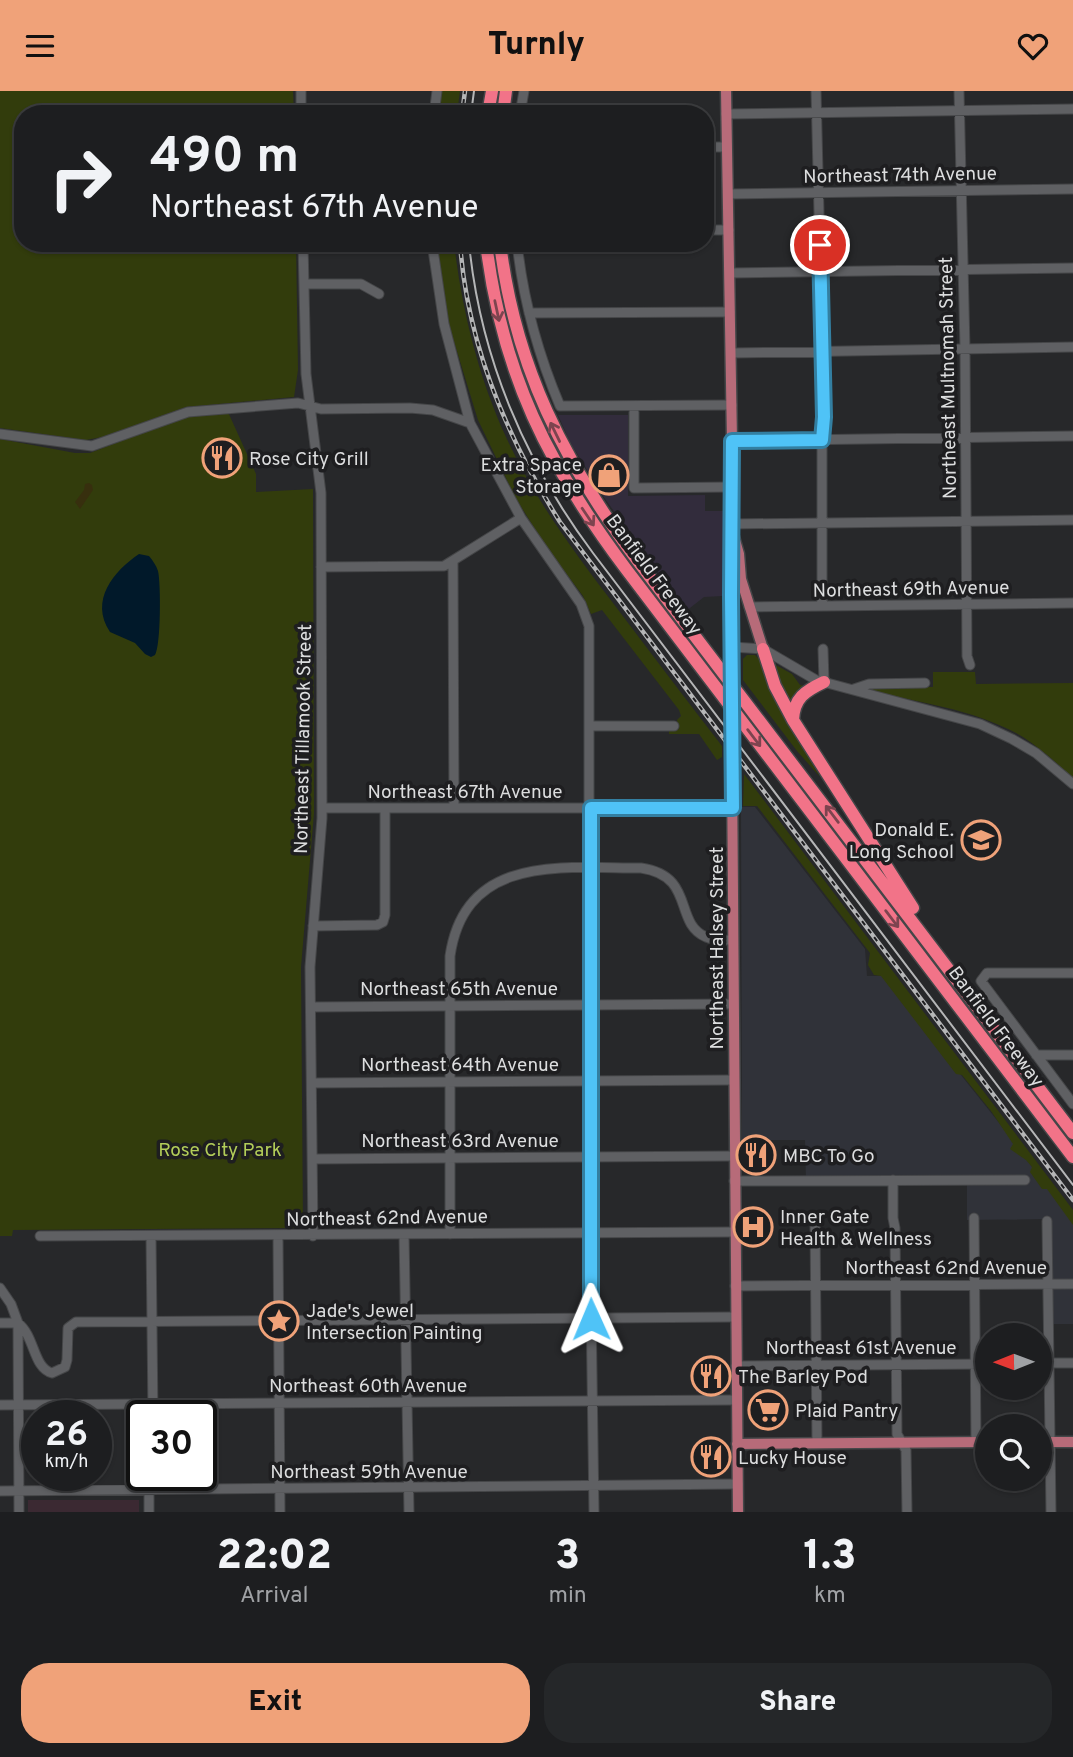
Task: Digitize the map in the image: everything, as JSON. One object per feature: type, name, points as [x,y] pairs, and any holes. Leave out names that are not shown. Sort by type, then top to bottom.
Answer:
[{"type":"highway","name":"Banfield Freeway","points":[[488,252],[499,319],[517,381],[542,440],[581,507],[1073,1157]]},
{"type":"highway","name":"Banfield Freeway","points":[[501,252],[510,304],[527,364],[545,411],[587,488],[637,560],[948,965],[1073,1133]]},
{"type":"highway","points":[[763,649],[775,686],[793,720],[934,938],[948,965]]},
{"type":"highway","points":[[793,720],[796,701],[805,691],[824,682]]},
{"type":"main road","name":"Northeast Halsey Street","points":[[726,91],[732,405],[733,1080],[738,1512]]},
{"type":"main road","points":[[731,524],[739,554],[741,579],[763,649]]},
{"type":"main road","points":[[737,1444],[975,1442]]},
{"type":"main road","points":[[1052,1442],[1073,1442]]},
{"type":"street","points":[[817,91],[823,351],[822,606]]},
{"type":"street","name":"Northeast Multnomah Street","points":[[959,91],[965,349],[967,656],[970,665]]},
{"type":"street","points":[[726,114],[1073,109]]},
{"type":"street","points":[[714,147],[727,147]]},
{"type":"street","name":"Northeast 74th Avenue","points":[[728,194],[1073,189]]},
{"type":"street","points":[[714,230],[729,230]]},
{"type":"street","name":"Northeast Tillamook Street","points":[[303,252],[309,407],[321,482],[322,808],[310,967],[313,1236]]},
{"type":"street","points":[[433,252],[444,324],[470,423],[521,518],[588,618],[591,645],[589,1157],[593,1512]]},
{"type":"street","points":[[519,252],[529,313],[541,356],[560,406],[732,405]]},
{"type":"street","points":[[730,273],[1073,268]]},
{"type":"street","points":[[304,284],[361,284],[379,294]]},
{"type":"street","points":[[529,313],[730,312]]},
{"type":"street","points":[[731,353],[1073,347]]},
{"type":"street","points":[[0,434],[86,447],[99,445],[180,414],[298,403],[321,409],[433,410],[470,423]]},
{"type":"street","points":[[634,406],[634,488],[732,487]]},
{"type":"street","points":[[732,441],[1073,436]]},
{"type":"street","points":[[321,567],[444,566],[521,518]]},
{"type":"street","points":[[731,524],[1073,520]]},
{"type":"street","points":[[453,562],[454,808]]},
{"type":"street","name":"Northeast 69th Avenue","points":[[749,607],[1073,603]]},
{"type":"street","points":[[733,647],[763,649],[811,678],[824,682],[966,718],[1036,753],[1073,784]]},
{"type":"street","points":[[823,649],[824,682]]},
{"type":"street","points":[[854,689],[869,684],[925,683]]},
{"type":"street","points":[[591,726],[674,726]]},
{"type":"street","name":"Northeast 67th Avenue","points":[[322,808],[733,808]]},
{"type":"street","points":[[313,926],[377,925],[383,922],[384,808]]},
{"type":"street","points":[[450,1234],[449,965],[453,937],[466,912],[483,892],[505,878],[528,870],[641,868],[662,874],[676,886],[695,930],[712,939],[733,940]]},
{"type":"street","points":[[1073,973],[987,973],[982,978],[983,985],[1073,1104]]},
{"type":"street","name":"Northeast 65th Avenue","points":[[311,1007],[733,1004]]},
{"type":"street","points":[[1036,1055],[1073,1055]]},
{"type":"street","name":"Northeast 64th Avenue","points":[[312,1083],[733,1080]]},
{"type":"street","name":"Northeast 63rd Avenue","points":[[313,1159],[734,1156]]},
{"type":"street","points":[[734,1181],[1025,1179]]},
{"type":"street","points":[[893,1180],[897,1434],[906,1451],[907,1512]]},
{"type":"street","points":[[974,1218],[975,1323]]},
{"type":"street","points":[[1046,1323],[1047,1221]]},
{"type":"street","points":[[815,1222],[817,1443]]},
{"type":"street","name":"Northeast 62nd Avenue","points":[[40,1236],[734,1232]]},
{"type":"street","points":[[404,1234],[409,1512]]},
{"type":"street","points":[[278,1236],[280,1512]]},
{"type":"street","points":[[151,1237],[153,1400]]},
{"type":"street","name":"Northeast 62nd Avenue","points":[[735,1286],[1073,1284]]},
{"type":"street","points":[[0,1288],[11,1304],[18,1322],[19,1512]]},
{"type":"street","points":[[0,1323],[18,1322],[27,1330],[44,1370],[57,1373],[66,1364],[68,1328],[73,1323],[735,1317]]},
{"type":"street","points":[[18,1352],[36,1352]]},
{"type":"street","points":[[1052,1363],[1073,1363]]},
{"type":"street","name":"Northeast 61st Avenue","points":[[736,1366],[975,1364]]},
{"type":"street","name":"Northeast 60th Avenue","points":[[217,1403],[736,1400]]},
{"type":"street","name":"Northeast 60th Avenue","points":[[0,1405],[126,1404]]},
{"type":"street","name":"Northeast 59th Avenue","points":[[217,1489],[738,1484]]},
{"type":"street","name":"Northeast 59th Avenue","points":[[0,1491],[126,1490]]},
{"type":"street","points":[[148,1491],[149,1512]]},
{"type":"street","points":[[1049,1491],[1051,1512]]},
{"type":"shaded area","points":[[558,415],[628,415],[628,496],[705,495],[705,511],[723,511],[723,596],[704,597],[686,611],[603,496],[570,442]]},
{"type":"shaded area","points":[[741,807],[755,807],[865,949],[867,976],[882,976],[1000,1124],[1073,1222],[1073,1324],[1048,1323],[1046,1219],[967,1220],[967,1181],[806,1182],[805,1140],[742,1140]]},
{"type":"shaded area","name":"The Barley Pod","points":[[696,1360],[726,1360],[727,1392],[696,1392]]},
{"type":"shaded area","points":[[28,1500],[139,1500],[139,1512],[28,1512]]},
{"type":"green space","points":[[0,91],[293,91],[294,105],[14,105],[14,252],[296,252],[298,370],[294,397],[186,407],[102,437],[86,440],[0,428]]},
{"type":"green space","points":[[440,91],[460,91],[458,105],[438,105]]},
{"type":"green space","points":[[437,252],[455,252],[479,366],[496,414],[529,482],[571,546],[722,746],[722,757],[717,760],[699,734],[669,734],[669,731],[679,729],[679,710],[602,610],[591,614],[583,596],[547,548],[515,497],[478,420],[448,322]]},
{"type":"green space","name":"Rose City Park","points":[[228,412],[256,474],[256,492],[313,489],[314,813],[301,967],[303,1228],[13,1230],[12,1236],[0,1236],[0,439],[75,453],[90,453],[183,417]]},
{"type":"green space","points":[[747,655],[755,655],[761,661],[777,704],[820,777],[743,680],[743,659]]},
{"type":"green space","points":[[774,664],[792,674],[800,685],[805,686],[790,707]]},
{"type":"green space","points":[[933,672],[975,672],[976,684],[1073,683],[1073,778],[1036,746],[1005,727],[967,713],[868,690],[868,687],[933,687]]},
{"type":"green space","points":[[744,774],[1073,1210],[1073,1225],[1047,1189],[1042,1189],[1030,1172],[1032,1167],[1010,1149],[1013,1144],[991,1111],[962,1075],[956,1074],[881,976],[874,975],[868,965],[870,953],[757,806],[743,806]]},
{"type":"sand","points":[[89,483],[93,490],[80,509],[75,502],[85,484]]},
{"type":"water","points":[[139,554],[149,556],[159,578],[158,640],[155,655],[151,657],[135,643],[110,632],[102,609],[103,598],[113,578]]},
{"type":"tram line","points":[[472,105],[474,91]]},
{"type":"tram line","points":[[470,252],[483,327],[495,367],[527,445],[569,518],[1073,1185]]},
{"type":"railway","points":[[463,105],[465,91]]},
{"type":"railway","points":[[461,252],[471,317],[493,389],[523,457],[560,522],[1073,1200]]},
{"type":"place","name":"Rose City Grill","points":[[222,458]]},
{"type":"place","name":"Extra Space Storage","points":[[609,475]]},
{"type":"place","name":"Donald E. Long School","points":[[981,840]]},
{"type":"place","name":"MBC To Go","points":[[756,1155]]},
{"type":"place","name":"Inner Gate Health & Wellness","points":[[753,1227]]},
{"type":"place","name":"Jade's Jewel Intersection Painting","points":[[279,1321]]},
{"type":"place","name":"The Barley Pod","points":[[711,1376]]},
{"type":"place","name":"Plaid Pantry","points":[[768,1410]]},
{"type":"place","name":"Lucky House","points":[[711,1457]]},
{"type":"route","points":[[591,1319],[591,808],[733,808],[732,441],[822,440],[824,417],[820,245]]}]
